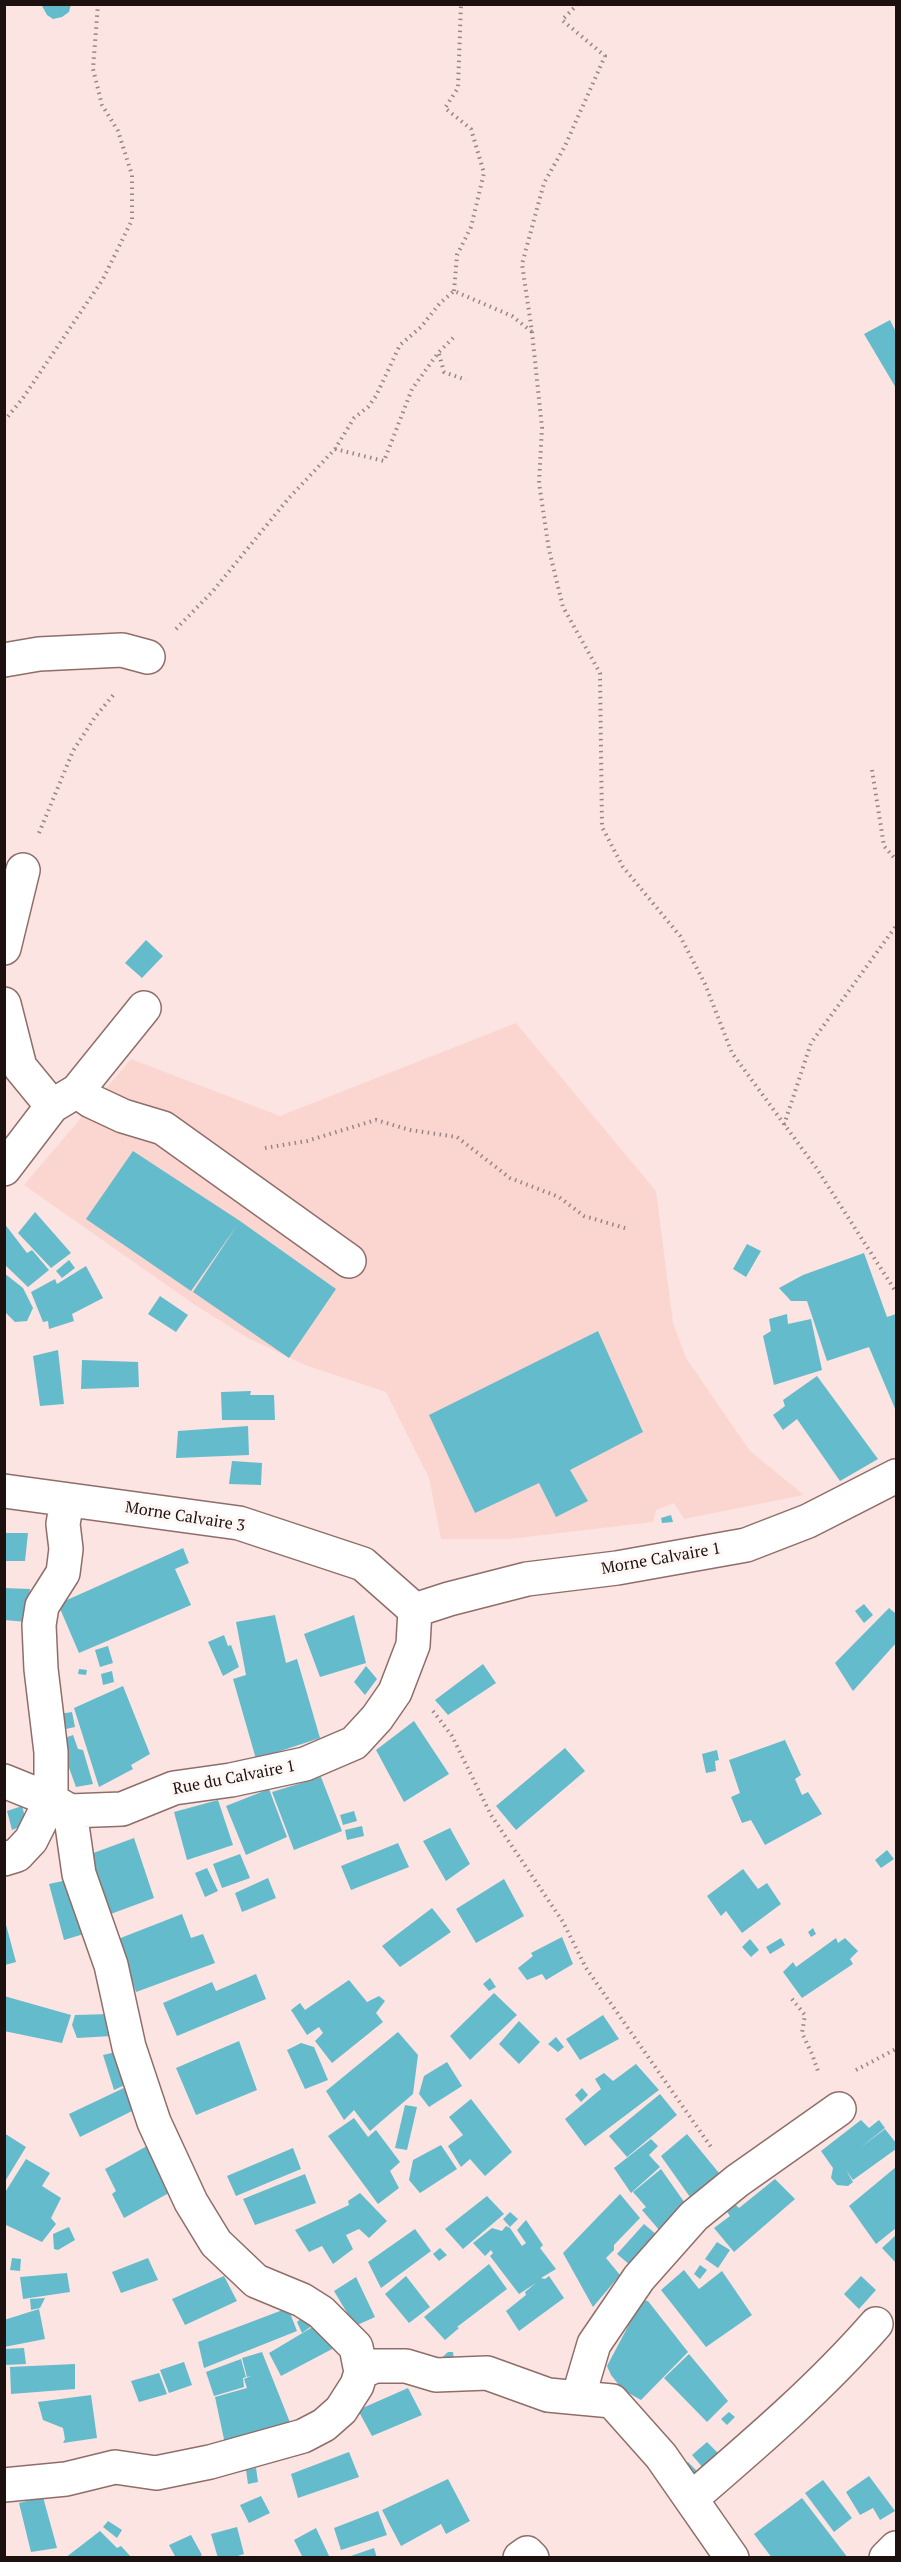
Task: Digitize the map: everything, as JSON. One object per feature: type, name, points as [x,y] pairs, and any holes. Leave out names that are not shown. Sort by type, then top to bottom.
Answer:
[{"type":"street","points":[[4,660],[39,654],[122,650],[148,657]]},
{"type":"street","points":[[4,948],[24,870]]},
{"type":"street","points":[[4,1004],[20,1067],[65,1098],[91,1101],[123,1116],[163,1128],[349,1261]]},
{"type":"street","points":[[4,1169],[144,1008]]},
{"type":"street","name":"Morne Calvaire 1","points":[[415,1610],[527,1579],[617,1568],[746,1545],[808,1521],[897,1476]]},
{"type":"street","name":"Morne Calvaire 3","points":[[4,1491],[239,1523],[363,1564],[415,1610]]},
{"type":"street","points":[[4,2485],[66,2480],[115,2467],[156,2473],[210,2462],[303,2436],[324,2425],[341,2410],[357,2385],[361,2372],[356,2347],[321,2312],[303,2300],[256,2281],[216,2243],[191,2202],[154,2122],[129,2047],[111,1965],[79,1874],[61,1805],[51,1752],[41,1669],[39,1625],[42,1606],[63,1573],[66,1549],[63,1524],[67,1500]]},
{"type":"street","name":"Rue du Calvaire 1","points":[[4,1781],[61,1805],[122,1809],[174,1788],[231,1780],[305,1764],[354,1743],[377,1718],[395,1692],[413,1645],[415,1610]]},
{"type":"street","points":[[4,1859],[17,1855],[61,1805]]},
{"type":"street","points":[[578,2398],[594,2344],[639,2278],[694,2216],[737,2181],[839,2109]]},
{"type":"street","points":[[692,2498],[836,2369],[876,2324]]},
{"type":"street","points":[[361,2372],[375,2366],[406,2366],[436,2375],[487,2373],[548,2395],[612,2402],[661,2456],[732,2558]]},
{"type":"street","points":[[886,2558],[897,2548]]},
{"type":"street","points":[[519,2558],[527,2553],[532,2558]]},
{"type":"path","points":[[4,421],[23,398],[103,279],[132,220],[132,176],[118,131],[102,105],[93,69],[98,4]]},
{"type":"path","points":[[455,336],[438,353],[412,389],[384,461],[335,449],[354,418],[368,407],[376,396],[399,345],[421,327],[440,303],[454,291],[458,255],[471,227],[484,173],[471,129],[445,108],[458,88],[461,4]]},
{"type":"path","points":[[578,4],[562,20],[605,56],[565,146],[544,183],[522,264],[542,428],[539,483],[549,550],[563,607],[600,673],[602,827],[623,867],[680,936],[705,984],[732,1053],[817,1169],[897,1292]]},
{"type":"path","points":[[454,291],[512,316],[532,332]]},
{"type":"path","points":[[438,353],[444,372],[466,380]]},
{"type":"path","points":[[872,770],[884,846],[897,860]]},
{"type":"path","points":[[784,1126],[811,1043],[897,926]]},
{"type":"path","points":[[232,1178],[247,1156],[258,1149],[307,1141],[376,1120],[410,1130],[457,1137],[510,1178],[559,1197],[584,1216],[628,1229]]},
{"type":"path","points":[[398,1683],[419,1695],[452,1736],[491,1815],[563,1922],[586,1968],[737,2181]]},
{"type":"path","points":[[792,1999],[805,2015],[802,2033],[812,2054],[825,2095],[812,2114],[812,2127]]},
{"type":"shaded area","points":[[516,1023],[656,1191],[673,1323],[686,1358],[750,1451],[804,1495],[684,1519],[674,1503],[656,1510],[653,1522],[509,1539],[441,1539],[429,1478],[386,1392],[305,1365],[248,1338],[195,1305],[24,1185],[131,1059],[280,1116]]},
{"type":"building","points":[[41,4],[71,4],[69,12],[53,19],[47,15]]},
{"type":"building","points":[[890,320],[896,332],[896,388],[864,334]]},
{"type":"building","points":[[146,940],[163,956],[142,978],[125,963]]},
{"type":"building","points":[[133,1151],[240,1221],[336,1289],[289,1358],[193,1292],[238,1224],[191,1291],[86,1219]]},
{"type":"building","points":[[35,1212],[71,1253],[51,1268],[18,1233]]},
{"type":"building","points":[[4,1223],[27,1253],[32,1250],[49,1270],[28,1287],[4,1264]]},
{"type":"building","points":[[747,1244],[761,1251],[746,1277],[733,1269]]},
{"type":"building","points":[[864,1253],[887,1317],[896,1314],[896,1411],[869,1347],[827,1361],[807,1301],[791,1301],[779,1288],[803,1275]]},
{"type":"building","points":[[69,1260],[75,1268],[62,1278],[56,1271]]},
{"type":"building","points":[[86,1266],[103,1298],[72,1314],[74,1321],[49,1329],[48,1321],[43,1322],[31,1292],[55,1279],[57,1284]]},
{"type":"building","points":[[4,1273],[23,1288],[33,1308],[27,1321],[15,1322],[4,1311]]},
{"type":"building","points":[[160,1296],[188,1315],[176,1332],[148,1314]]},
{"type":"building","points":[[787,1314],[788,1324],[811,1319],[822,1370],[774,1385],[763,1336],[771,1331],[769,1319]]},
{"type":"building","points":[[598,1331],[643,1432],[570,1470],[588,1501],[556,1517],[539,1483],[475,1513],[429,1415]]},
{"type":"building","points":[[58,1350],[64,1404],[40,1406],[33,1356]]},
{"type":"building","points":[[82,1360],[138,1362],[139,1387],[81,1389]]},
{"type":"building","points":[[817,1376],[878,1459],[840,1481],[797,1419],[783,1430],[773,1415],[785,1406],[783,1400]]},
{"type":"building","points":[[251,1391],[250,1395],[274,1395],[275,1420],[222,1420],[221,1392]]},
{"type":"building","points":[[248,1426],[249,1455],[176,1458],[178,1431]]},
{"type":"building","points":[[232,1461],[262,1463],[261,1485],[229,1484]]},
{"type":"building","points":[[671,1515],[673,1522],[662,1523],[661,1518]]},
{"type":"building","points":[[4,1533],[28,1533],[25,1561],[4,1561]]},
{"type":"building","points":[[183,1548],[189,1563],[175,1569],[191,1605],[79,1653],[58,1604]]},
{"type":"building","points":[[4,1588],[30,1589],[27,1622],[4,1620]]},
{"type":"building","points":[[864,1604],[873,1615],[864,1623],[855,1611]]},
{"type":"building","points":[[889,1608],[896,1612],[896,1643],[853,1691],[835,1663]]},
{"type":"building","points":[[275,1615],[286,1663],[297,1659],[320,1738],[256,1759],[233,1679],[246,1675],[236,1622]]},
{"type":"building","points":[[354,1615],[366,1663],[320,1677],[304,1634]]},
{"type":"building","points":[[224,1635],[228,1646],[231,1645],[239,1667],[223,1676],[208,1642]]},
{"type":"building","points":[[108,1646],[113,1663],[100,1667],[95,1650]]},
{"type":"building","points":[[483,1664],[496,1683],[448,1715],[435,1700]]},
{"type":"building","points":[[366,1666],[377,1679],[365,1695],[354,1682]]},
{"type":"building","points":[[79,1669],[87,1670],[86,1675],[78,1674]]},
{"type":"building","points":[[112,1671],[114,1682],[103,1685],[101,1674]]},
{"type":"building","points":[[123,1686],[150,1754],[131,1765],[133,1769],[99,1787],[74,1708]]},
{"type":"building","points":[[72,1712],[75,1727],[61,1730],[59,1714]]},
{"type":"building","points":[[414,1721],[449,1774],[404,1802],[376,1750]]},
{"type":"building","points":[[73,1735],[78,1749],[83,1750],[93,1784],[76,1787],[59,1740]]},
{"type":"building","points":[[785,1740],[801,1775],[795,1779],[802,1795],[808,1792],[822,1814],[765,1845],[751,1820],[742,1823],[731,1797],[740,1793],[729,1760]]},
{"type":"building","points":[[565,1748],[585,1771],[516,1830],[496,1806]]},
{"type":"building","points":[[717,1750],[719,1760],[715,1761],[716,1771],[706,1773],[702,1754]]},
{"type":"building","points":[[321,1777],[342,1831],[294,1850],[272,1792]]},
{"type":"building","points":[[269,1789],[287,1837],[246,1855],[226,1806]]},
{"type":"building","points":[[218,1800],[233,1845],[187,1860],[174,1812]]},
{"type":"building","points":[[22,1806],[27,1824],[12,1830],[7,1811]]},
{"type":"building","points":[[354,1811],[357,1821],[343,1825],[340,1815]]},
{"type":"building","points":[[362,1826],[364,1836],[347,1840],[345,1830]]},
{"type":"building","points":[[450,1828],[470,1864],[446,1881],[423,1841]]},
{"type":"building","points":[[134,1838],[154,1898],[108,1915],[88,1855]]},
{"type":"building","points":[[398,1843],[409,1867],[351,1890],[341,1866]]},
{"type":"building","points":[[887,1850],[894,1859],[881,1868],[875,1860]]},
{"type":"building","points":[[240,1854],[250,1878],[222,1888],[213,1864]]},
{"type":"building","points":[[207,1868],[218,1891],[205,1897],[195,1873]]},
{"type":"building","points":[[743,1869],[758,1889],[767,1883],[781,1904],[742,1933],[726,1911],[721,1916],[707,1896]]},
{"type":"building","points":[[268,1878],[276,1898],[242,1912],[235,1893]]},
{"type":"building","points":[[72,1879],[87,1933],[64,1940],[49,1884]]},
{"type":"building","points":[[504,1879],[524,1916],[476,1943],[456,1909]]},
{"type":"building","points":[[432,1908],[451,1932],[400,1967],[382,1946]]},
{"type":"building","points":[[182,1914],[191,1938],[203,1934],[215,1963],[136,1992],[118,1939]]},
{"type":"building","points":[[5,1921],[16,1962],[5,1965]]},
{"type":"building","points":[[813,1928],[816,1934],[811,1937],[808,1932]]},
{"type":"building","points":[[562,1937],[573,1964],[546,1980],[542,1974],[527,1980],[518,1968],[533,1956],[531,1953]]},
{"type":"building","points":[[781,1938],[785,1945],[770,1954],[766,1947]]},
{"type":"building","points":[[836,1938],[838,1943],[845,1938],[858,1951],[850,1959],[853,1964],[802,1998],[783,1972],[793,1962],[796,1967]]},
{"type":"building","points":[[750,1939],[759,1950],[751,1957],[742,1947]]},
{"type":"building","points":[[256,1974],[266,1999],[177,2036],[163,2003],[212,1982],[216,1991]]},
{"type":"building","points":[[490,1978],[496,1987],[489,1991],[483,1984]]},
{"type":"building","points":[[349,1980],[367,2002],[379,1996],[385,2001],[376,2013],[383,2022],[332,2063],[315,2041],[323,2033],[319,2027],[307,2035],[291,2010],[300,2003],[305,2010]]},
{"type":"building","points":[[494,1993],[517,2015],[470,2060],[450,2036]]},
{"type":"building","points":[[4,1996],[71,2015],[62,2043],[4,2031]]},
{"type":"building","points":[[110,2014],[112,2036],[77,2038],[72,2025],[75,2015]]},
{"type":"building","points":[[603,2015],[619,2039],[580,2060],[566,2039]]},
{"type":"building","points":[[519,2021],[540,2042],[519,2064],[499,2044]]},
{"type":"building","points":[[398,2032],[418,2055],[413,2094],[370,2131],[354,2110],[344,2120],[326,2091]]},
{"type":"building","points":[[556,2037],[564,2047],[558,2052],[548,2044]]},
{"type":"building","points":[[239,2041],[257,2090],[196,2115],[176,2068]]},
{"type":"building","points":[[301,2043],[314,2047],[328,2080],[305,2089],[287,2050]]},
{"type":"building","points":[[116,2052],[127,2084],[114,2090],[103,2055]]},
{"type":"building","points":[[447,2062],[462,2086],[429,2107],[419,2094],[424,2076]]},
{"type":"building","points":[[636,2064],[659,2090],[585,2146],[565,2119],[601,2089],[595,2079],[604,2073],[613,2081]]},
{"type":"building","points":[[128,2086],[136,2109],[80,2137],[69,2114]]},
{"type":"building","points":[[582,2088],[588,2095],[581,2102],[575,2095]]},
{"type":"building","points":[[660,2094],[677,2115],[627,2157],[609,2136]]},
{"type":"building","points":[[471,2099],[512,2152],[485,2176],[470,2159],[461,2167],[448,2146],[463,2135],[449,2117]]},
{"type":"building","points":[[405,2105],[417,2107],[407,2150],[395,2148]]},
{"type":"building","points":[[354,2118],[368,2137],[376,2130],[400,2162],[390,2171],[399,2188],[378,2204],[328,2136]]},
{"type":"building","points":[[861,2120],[869,2128],[879,2120],[885,2128],[860,2148],[885,2129],[896,2143],[896,2149],[853,2180],[846,2170],[853,2182],[848,2186],[837,2185],[831,2178],[833,2168],[821,2151]]},
{"type":"building","points":[[4,2133],[26,2147],[4,2183]]},
{"type":"building","points":[[687,2134],[719,2173],[690,2197],[661,2156]]},
{"type":"building","points":[[651,2139],[658,2146],[649,2155],[660,2167],[631,2193],[614,2168]]},
{"type":"building","points":[[441,2145],[457,2169],[420,2193],[409,2180],[413,2160]]},
{"type":"building","points":[[147,2146],[161,2174],[176,2189],[124,2218],[112,2194],[116,2191],[105,2169]]},
{"type":"building","points":[[293,2148],[301,2169],[236,2196],[227,2176]]},
{"type":"building","points":[[26,2159],[50,2173],[42,2186],[61,2198],[51,2218],[56,2224],[42,2242],[4,2224],[4,2194]]},
{"type":"building","points":[[896,2167],[896,2228],[876,2244],[849,2206]]},
{"type":"building","points":[[661,2169],[687,2206],[660,2231],[642,2210],[646,2207],[633,2192]]},
{"type":"building","points":[[305,2174],[316,2203],[255,2225],[243,2199]]},
{"type":"building","points":[[775,2179],[795,2199],[734,2252],[714,2228],[730,2216],[725,2209],[733,2202],[739,2208]]},
{"type":"building","points":[[360,2193],[387,2221],[369,2238],[359,2229],[346,2235],[353,2249],[333,2264],[322,2246],[309,2252],[295,2230],[349,2205],[348,2201]]},
{"type":"building","points":[[620,2194],[640,2218],[614,2245],[614,2250],[606,2258],[620,2275],[593,2307],[563,2253]]},
{"type":"building","points":[[487,2196],[504,2214],[463,2249],[445,2229]]},
{"type":"building","points":[[510,2212],[518,2219],[510,2227],[503,2219]]},
{"type":"building","points":[[526,2220],[543,2245],[540,2248],[556,2269],[541,2278],[545,2279],[549,2276],[564,2298],[519,2331],[506,2311],[526,2295],[525,2292],[536,2283],[519,2294],[490,2256],[493,2253],[491,2250],[485,2256],[473,2243],[492,2228],[502,2231],[506,2226],[510,2228],[522,2246],[526,2243],[517,2230]]},
{"type":"building","points":[[644,2224],[657,2235],[630,2265],[617,2254]]},
{"type":"building","points":[[69,2227],[75,2240],[58,2250],[54,2249],[53,2234]]},
{"type":"building","points":[[415,2229],[431,2251],[381,2288],[368,2262]]},
{"type":"building","points":[[896,2235],[896,2263],[882,2248]]},
{"type":"building","points":[[717,2242],[730,2250],[718,2268],[705,2259]]},
{"type":"building","points":[[440,2248],[447,2255],[439,2261],[433,2254]]},
{"type":"building","points":[[12,2258],[21,2259],[20,2271],[10,2270]]},
{"type":"building","points":[[148,2258],[158,2280],[121,2293],[112,2272]]},
{"type":"building","points":[[489,2264],[507,2289],[457,2327],[459,2328],[445,2340],[424,2317]]},
{"type":"building","points":[[700,2265],[707,2270],[700,2279],[694,2274]]},
{"type":"building","points":[[684,2270],[699,2289],[722,2271],[752,2315],[706,2347],[661,2290]]},
{"type":"building","points":[[67,2273],[70,2292],[23,2299],[20,2277]]},
{"type":"building","points":[[224,2276],[237,2301],[185,2325],[172,2299]]},
{"type":"building","points":[[406,2276],[430,2307],[409,2323],[385,2294]]},
{"type":"building","points":[[861,2276],[876,2290],[859,2309],[844,2294]]},
{"type":"building","points":[[356,2277],[375,2317],[355,2326],[334,2291]]},
{"type":"building","points":[[45,2298],[40,2308],[31,2310],[30,2299]]},
{"type":"building","points":[[642,2300],[648,2301],[688,2352],[641,2400],[623,2390],[607,2366]]},
{"type":"building","points":[[288,2308],[297,2331],[204,2368],[198,2342]]},
{"type":"building","points":[[39,2309],[45,2339],[4,2347],[4,2320]]},
{"type":"building","points":[[305,2315],[313,2325],[302,2333],[297,2322]]},
{"type":"building","points":[[316,2325],[334,2348],[281,2376],[269,2353]]},
{"type":"building","points":[[24,2348],[26,2364],[4,2365],[4,2349]]},
{"type":"building","points":[[262,2352],[291,2425],[225,2444],[215,2397],[247,2388],[244,2379],[251,2376],[247,2377],[242,2358]]},
{"type":"building","points":[[448,2352],[453,2352],[455,2367],[437,2362]]},
{"type":"building","points":[[689,2354],[728,2401],[707,2422],[664,2378]]},
{"type":"building","points":[[241,2359],[246,2377],[243,2378],[244,2387],[214,2396],[206,2372]]},
{"type":"building","points":[[184,2362],[192,2385],[169,2393],[160,2370]]},
{"type":"building","points":[[75,2364],[75,2389],[11,2394],[10,2367]]},
{"type":"building","points":[[159,2373],[167,2394],[139,2402],[131,2381]]},
{"type":"building","points":[[408,2388],[422,2415],[372,2436],[358,2410]]},
{"type":"building","points":[[91,2395],[97,2438],[63,2443],[65,2439],[63,2428],[43,2420],[38,2402]]},
{"type":"building","points":[[729,2412],[735,2417],[727,2425],[721,2419]]},
{"type":"building","points":[[707,2442],[720,2455],[704,2469],[692,2455]]},
{"type":"building","points":[[349,2452],[359,2477],[298,2498],[291,2474]]},
{"type":"building","points":[[688,2462],[697,2471],[692,2474],[684,2465]]},
{"type":"building","points":[[256,2468],[258,2482],[248,2484],[246,2470]]},
{"type":"building","points":[[869,2476],[895,2511],[880,2520],[873,2508],[860,2515],[846,2492]]},
{"type":"building","points":[[448,2479],[470,2521],[446,2534],[441,2524],[401,2546],[382,2510]]},
{"type":"building","points":[[823,2480],[852,2518],[834,2532],[805,2493]]},
{"type":"building","points":[[261,2496],[270,2513],[249,2523],[240,2505]]},
{"type":"building","points":[[43,2497],[57,2548],[31,2552],[19,2503]]},
{"type":"building","points":[[802,2498],[848,2558],[772,2558],[754,2534]]},
{"type":"building","points":[[378,2511],[387,2535],[341,2550],[334,2528]]},
{"type":"building","points":[[108,2521],[122,2530],[117,2538],[103,2527]]},
{"type":"building","points":[[237,2527],[244,2554],[231,2558],[218,2558],[211,2534]]},
{"type":"building","points":[[316,2528],[330,2558],[303,2558],[294,2540]]},
{"type":"building","points":[[100,2531],[117,2548],[121,2546],[132,2558],[65,2558]]},
{"type":"building","points":[[191,2535],[202,2555],[198,2558],[176,2558],[169,2545]]},
{"type":"building","points":[[374,2548],[377,2558],[348,2558],[348,2557]]}]
